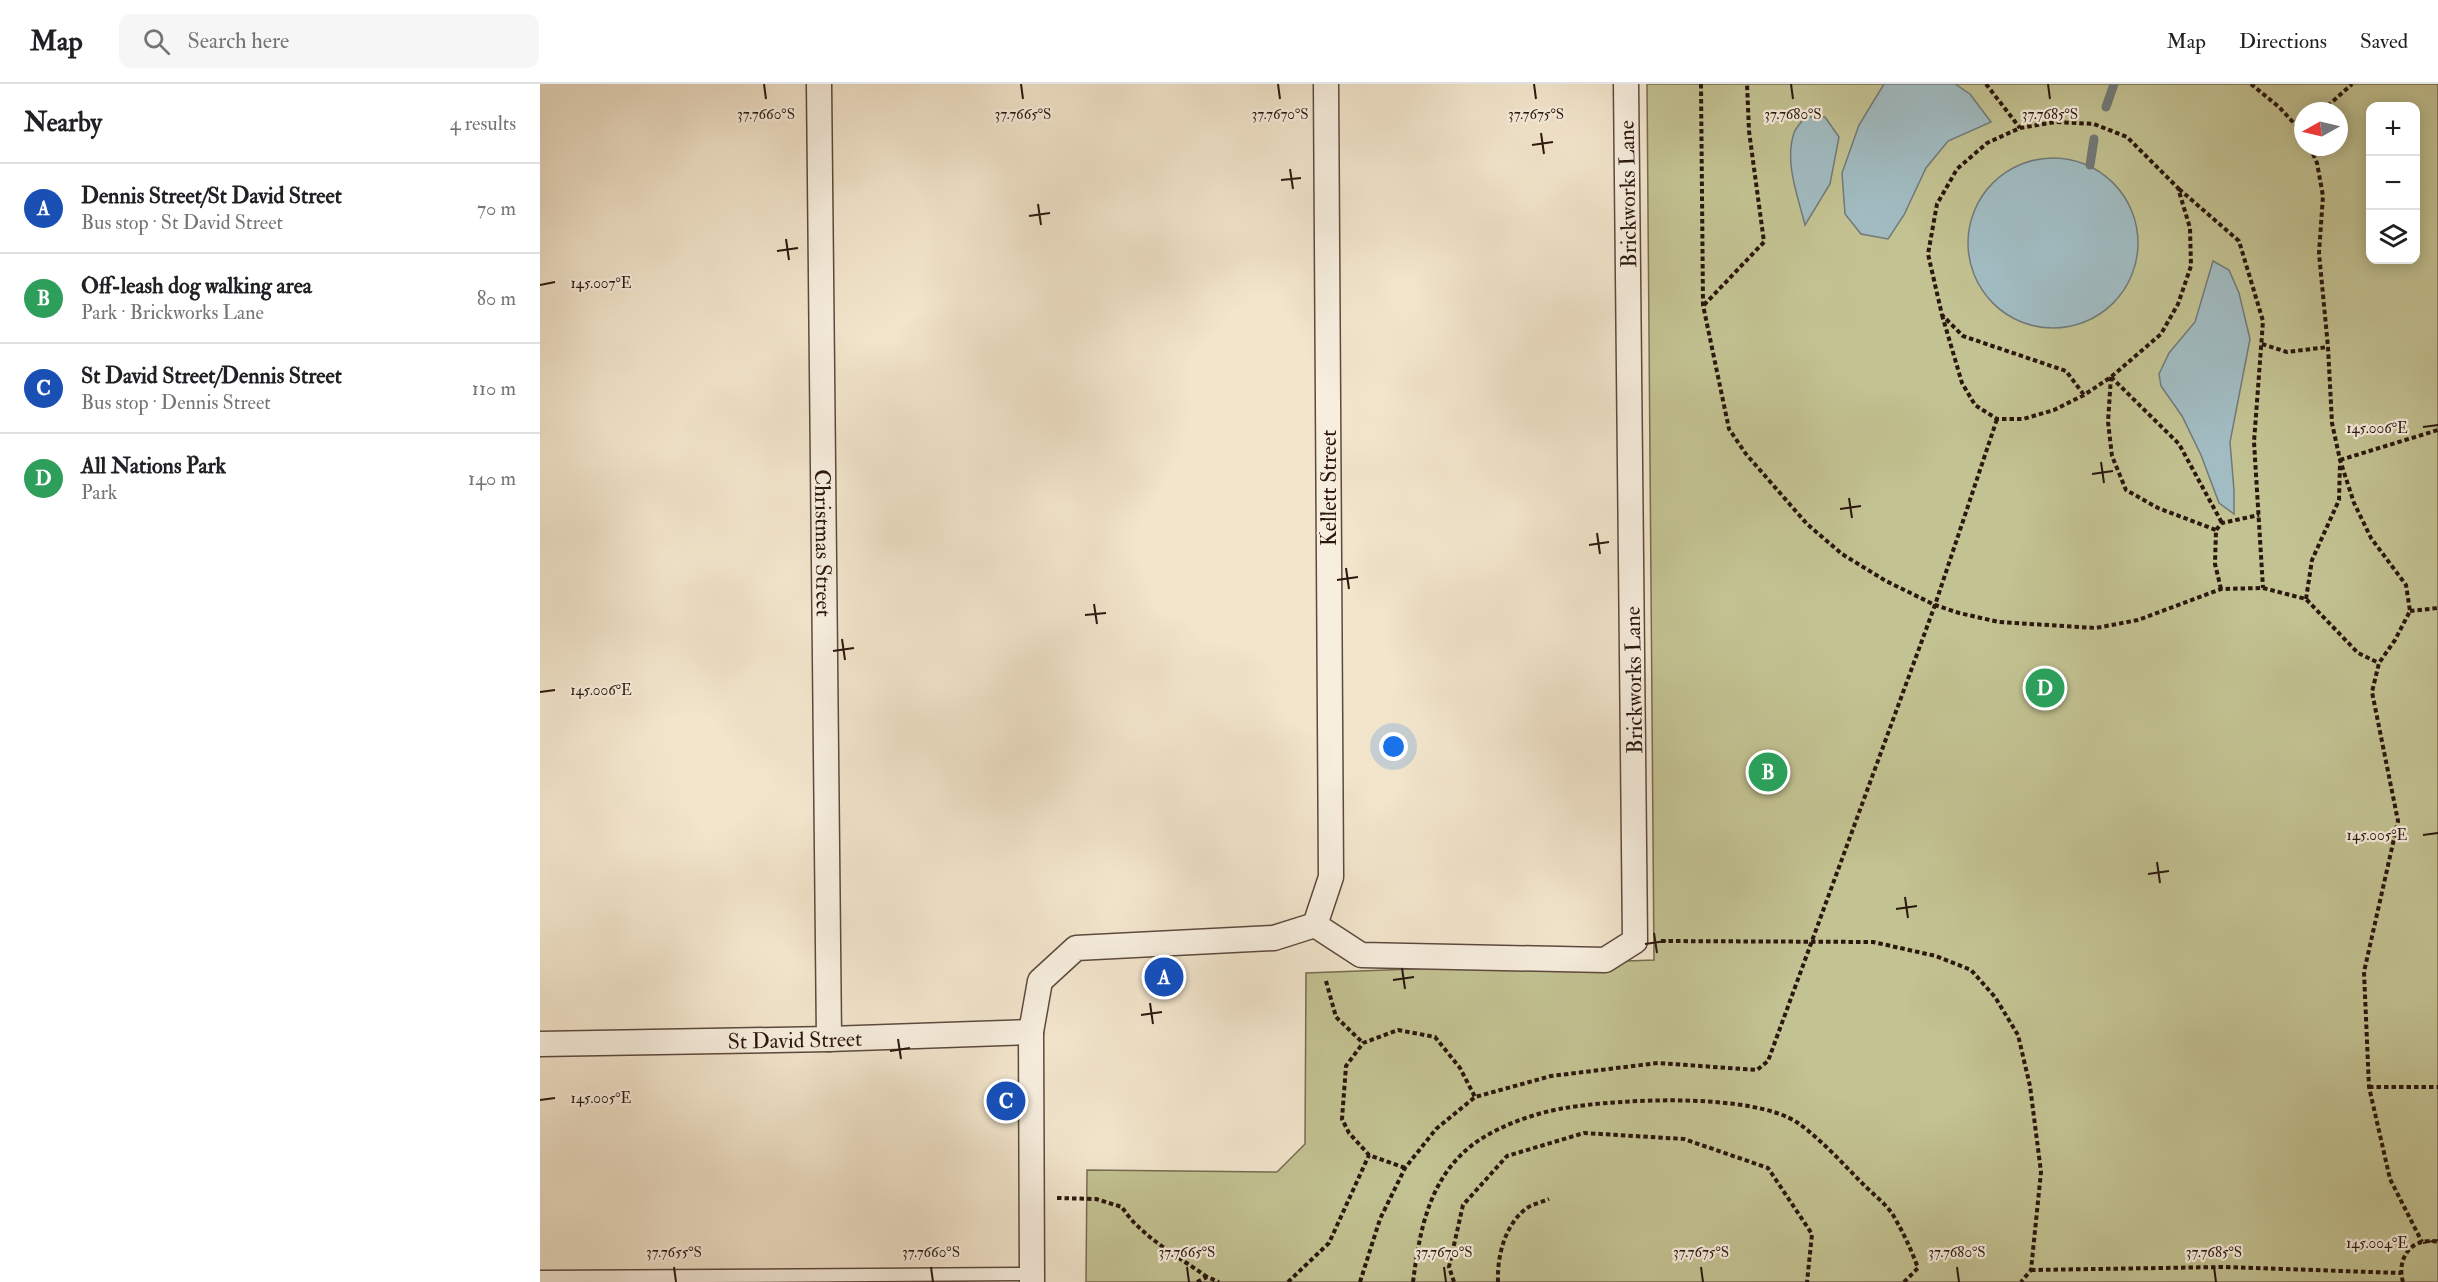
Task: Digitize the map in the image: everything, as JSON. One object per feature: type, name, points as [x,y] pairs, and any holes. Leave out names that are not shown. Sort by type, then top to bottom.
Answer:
[{"type":"street","name":"Christmas Street","points":[[819,84],[829,1040]]},
{"type":"street","name":"Kellett Street","points":[[1315,925],[1331,877],[1326,84]]},
{"type":"street","name":"Brickworks Lane","points":[[1626,84],[1635,941]]},
{"type":"street","points":[[1032,1278],[1031,1032],[1040,981],[1076,948],[1274,938],[1315,925],[1361,954],[1605,960],[1635,941]]},
{"type":"street","name":"St David Street","points":[[540,1044],[829,1040],[1031,1032]]},
{"type":"lane","points":[[540,1277],[1032,1278]]},
{"type":"path","points":[[1701,84],[1703,305],[1729,429],[1746,454],[1807,524],[1842,554],[1886,581],[1935,605],[1959,613],[1999,621],[2096,628],[2138,620],[2221,589],[2263,588],[2306,599],[2358,653],[2379,663]]},
{"type":"path","points":[[1703,305],[1764,242],[1749,130],[1747,84]]},
{"type":"path","points":[[1986,84],[2020,128]]},
{"type":"path","points":[[2251,84],[2294,122]]},
{"type":"path","points":[[2332,102],[2352,84]]},
{"type":"path","points":[[2178,188],[2190,228],[2191,266],[2178,304],[2161,334],[2110,377],[2084,395],[2054,411],[2023,419],[1997,419],[1975,405],[1962,382],[1942,315],[1928,254],[1937,204],[1957,169],[1987,143],[2020,128],[2056,122],[2094,124],[2127,137],[2178,188],[2239,241],[2263,321],[2254,442],[2263,588]]},
{"type":"path","points":[[2314,156],[2323,196],[2319,253],[2328,347],[2332,423],[2340,459],[2354,503],[2371,538],[2406,585],[2410,611],[2396,640],[2379,663],[2372,692],[2398,821],[2364,972],[2369,1087],[2390,1179],[2421,1242]]},
{"type":"path","points":[[1942,315],[1963,336],[2066,371],[2084,395]]},
{"type":"path","points":[[2262,344],[2287,352],[2328,347]]},
{"type":"path","points":[[2110,377],[2180,444],[2223,523]]},
{"type":"path","points":[[2110,377],[2108,422],[2112,456],[2126,489],[2158,508],[2216,530]]},
{"type":"path","points":[[1360,1282],[1380,1219],[1405,1168],[1436,1129],[1475,1097],[1551,1076],[1658,1063],[1757,1070],[1768,1061],[1935,605],[1997,419]]},
{"type":"path","points":[[2340,459],[2438,430]]},
{"type":"path","points":[[2306,599],[2312,560],[2339,500],[2340,459]]},
{"type":"path","points":[[2221,589],[2215,564],[2216,530],[2223,523],[2259,515]]},
{"type":"path","points":[[2410,611],[2438,608]]},
{"type":"path","points":[[1635,941],[1873,942],[1936,956],[1971,970],[1995,997],[2018,1035],[2030,1086],[2041,1172],[2031,1270],[2021,1282]]},
{"type":"path","points":[[1326,981],[1336,1017],[1363,1043]]},
{"type":"path","points":[[1405,1168],[1369,1155],[1349,1133],[1342,1119],[1346,1066],[1363,1043],[1398,1030],[1435,1037],[1460,1068],[1475,1097]]},
{"type":"path","points":[[2369,1087],[2438,1087]]},
{"type":"path","points":[[1413,1282],[1419,1234],[1436,1188],[1462,1153],[1498,1128],[1564,1108],[1665,1099],[1756,1107],[1796,1122],[1831,1152],[1891,1212],[1907,1240],[1918,1268],[1904,1282]]},
{"type":"path","points":[[1454,1282],[1449,1267],[1463,1205],[1508,1156],[1584,1133],[1684,1139],[1768,1168],[1812,1234],[1807,1282]]},
{"type":"path","points":[[1288,1282],[1329,1243],[1369,1155]]},
{"type":"path","points":[[1079,1199],[1096,1199],[1122,1207],[1130,1220],[1142,1230],[1207,1277],[1219,1282]]},
{"type":"path","points":[[1498,1282],[1501,1250],[1510,1225],[1528,1208],[1549,1199]]},
{"type":"path","points":[[2403,1282],[2401,1273],[2403,1257],[2414,1245],[2421,1242],[2438,1242]]},
{"type":"path","points":[[2031,1270],[2224,1267],[2401,1273]]},
{"type":"path","points":[[1197,1282],[1207,1277]]},
{"type":"shaded area","points":[[1647,84],[2438,84],[2438,1282],[1086,1282],[1087,1170],[1277,1172],[1305,1144],[1306,973],[1654,960]]},
{"type":"water","points":[[1884,84],[1955,84],[1970,94],[1991,122],[1948,141],[1926,168],[1904,215],[1888,239],[1861,234],[1845,214],[1842,173],[1859,125]]},
{"type":"water","points":[[1805,117],[1825,117],[1839,137],[1830,184],[1805,225],[1793,179],[1791,144],[1796,129]]},
{"type":"water","points":[[2053,158],[2070,159],[2086,164],[2113,183],[2132,210],[2137,226],[2137,260],[2132,276],[2113,303],[2086,322],[2070,327],[2053,328],[2036,327],[2020,322],[1993,303],[1974,276],[1969,260],[1968,243],[1969,226],[1974,210],[1993,183],[2020,164],[2036,159]]},
{"type":"water","points":[[2213,261],[2229,270],[2239,293],[2250,339],[2230,442],[2234,514],[2219,503],[2201,455],[2182,416],[2161,386],[2159,374],[2169,353],[2195,322]]},
{"type":"waterway","points":[[2106,107],[2114,84]]},
{"type":"waterway","points":[[2090,165],[2094,139]]},
{"type":"place","name":"All Nations Park","points":[[2045,688]]},
{"type":"place","name":"Off-leash dog walking area","points":[[1768,772]]},
{"type":"place","name":"Dennis Street/St David Street","points":[[1164,977]]},
{"type":"place","name":"St David Street/Dennis Street","points":[[1006,1101]]}]
